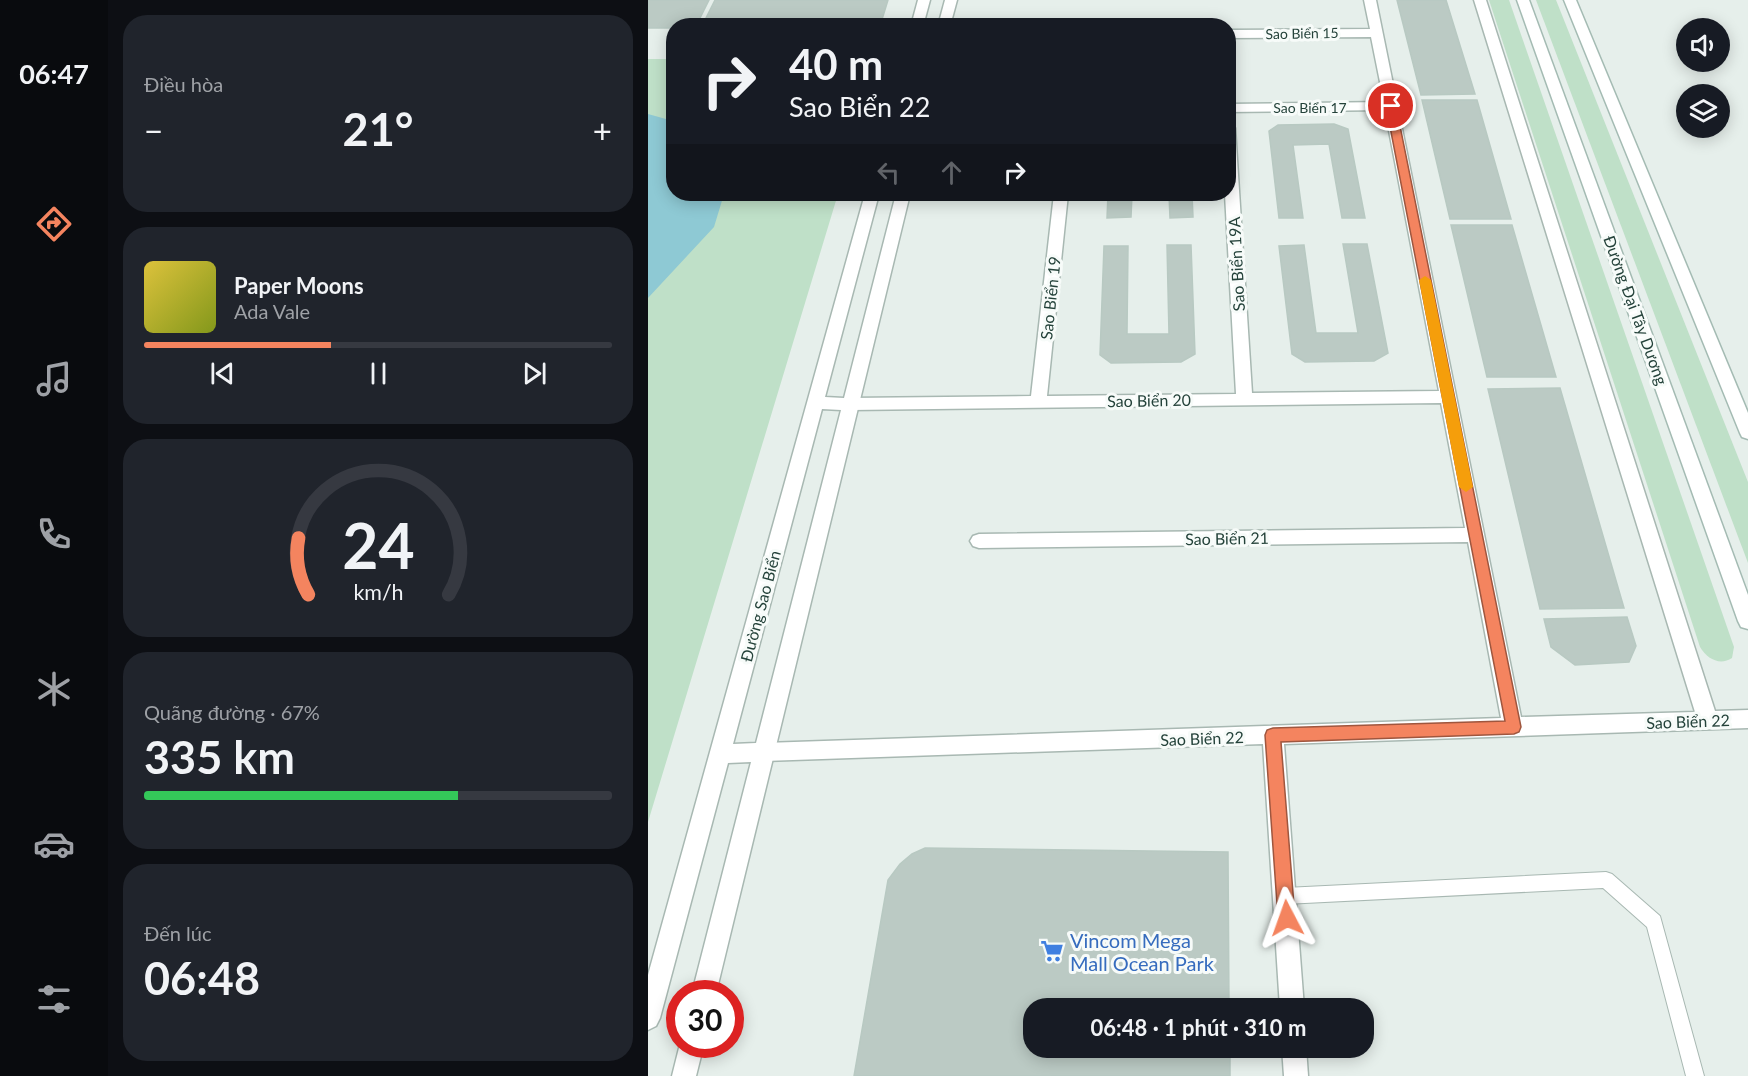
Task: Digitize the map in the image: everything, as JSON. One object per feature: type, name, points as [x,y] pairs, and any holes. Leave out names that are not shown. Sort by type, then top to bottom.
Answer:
[{"type":"street","points":[[919,18],[924,0]]},
{"type":"street","points":[[946,18],[951,0]]},
{"type":"street","points":[[1370,0],[1514,727]]},
{"type":"street","points":[[1479,0],[1708,721]]},
{"type":"street","name":"Đường Đại Tây Dương","points":[[1523,0],[1748,621]]},
{"type":"street","points":[[1570,0],[1748,433]]},
{"type":"street","name":"Sao Biển 15","points":[[1236,34],[1376,33]]},
{"type":"street","name":"Sao Biển 17","points":[[1236,108],[1391,106]]},
{"type":"street","name":"Đường Sao Biển","points":[[648,1018],[870,201]]},
{"type":"street","points":[[707,980],[901,201]]},
{"type":"street","name":"Sao Biển 19","points":[[1038,402],[1060,201]]},
{"type":"street","name":"Sao Biển 19A","points":[[1232,201],[1244,399]]},
{"type":"street","name":"Sao Biển 20","points":[[815,404],[1448,397]]},
{"type":"street","name":"Sao Biển 21","points":[[979,541],[1475,535]]},
{"type":"street","name":"Sao Biển 22","points":[[720,754],[1748,719]]},
{"type":"street","points":[[1273,735],[1291,998]]},
{"type":"street","points":[[684,1076],[688,1058]]},
{"type":"street","points":[[1295,1058],[1296,1076]]},
{"type":"lane","points":[[1285,896],[1606,880],[1654,922],[1695,1076]]},
{"type":"green space","points":[[1489,0],[1509,0],[1734,647],[1732,658],[1727,660],[1714,660],[1700,647]]},
{"type":"green space","points":[[1536,0],[1556,0],[1748,482],[1748,563]]},
{"type":"green space","points":[[648,59],[666,59],[666,201],[836,201],[648,822]]},
{"type":"water","points":[[648,114],[666,119],[666,201],[722,201],[714,227],[648,298]]},
{"type":"building","points":[[648,0],[709,0],[700,18],[666,18],[666,28],[648,28]]},
{"type":"building","points":[[715,0],[888,0],[882,18],[706,18]]},
{"type":"building","points":[[1397,0],[1446,0],[1475,94],[1421,95]]},
{"type":"building","points":[[1422,100],[1477,100],[1511,219],[1450,219]]},
{"type":"building","points":[[1334,124],[1348,129],[1365,218],[1342,218],[1329,144],[1293,145],[1303,218],[1279,218],[1269,131],[1278,125]]},
{"type":"building","points":[[1108,201],[1132,201],[1131,217],[1107,218]]},
{"type":"building","points":[[1169,201],[1192,201],[1193,217],[1170,218]]},
{"type":"building","points":[[1451,225],[1512,225],[1556,377],[1487,377]]},
{"type":"building","points":[[1343,244],[1367,244],[1388,353],[1374,361],[1305,362],[1292,354],[1279,246],[1304,245],[1316,333],[1358,333]]},
{"type":"building","points":[[1167,245],[1191,245],[1195,354],[1181,362],[1111,363],[1100,355],[1104,246],[1128,246],[1127,334],[1169,334]]},
{"type":"building","points":[[1560,388],[1624,608],[1540,609],[1488,389]]},
{"type":"building","points":[[1627,617],[1636,646],[1629,662],[1575,665],[1551,647],[1544,619]]},
{"type":"building","name":"Vincom Mega Mall Ocean Park","points":[[925,848],[1228,852],[1229,998],[1023,998],[1023,1058],[1230,1058],[1230,1076],[854,1076],[888,880],[900,864],[912,854]]},
{"type":"slow traffic","points":[[1425,280],[1466,487]]},
{"type":"place","name":"Vincom Mega Mall Ocean Park","points":[[1052,951]]},
{"type":"route","points":[[1287,918],[1273,735],[1514,727],[1391,106]]}]
